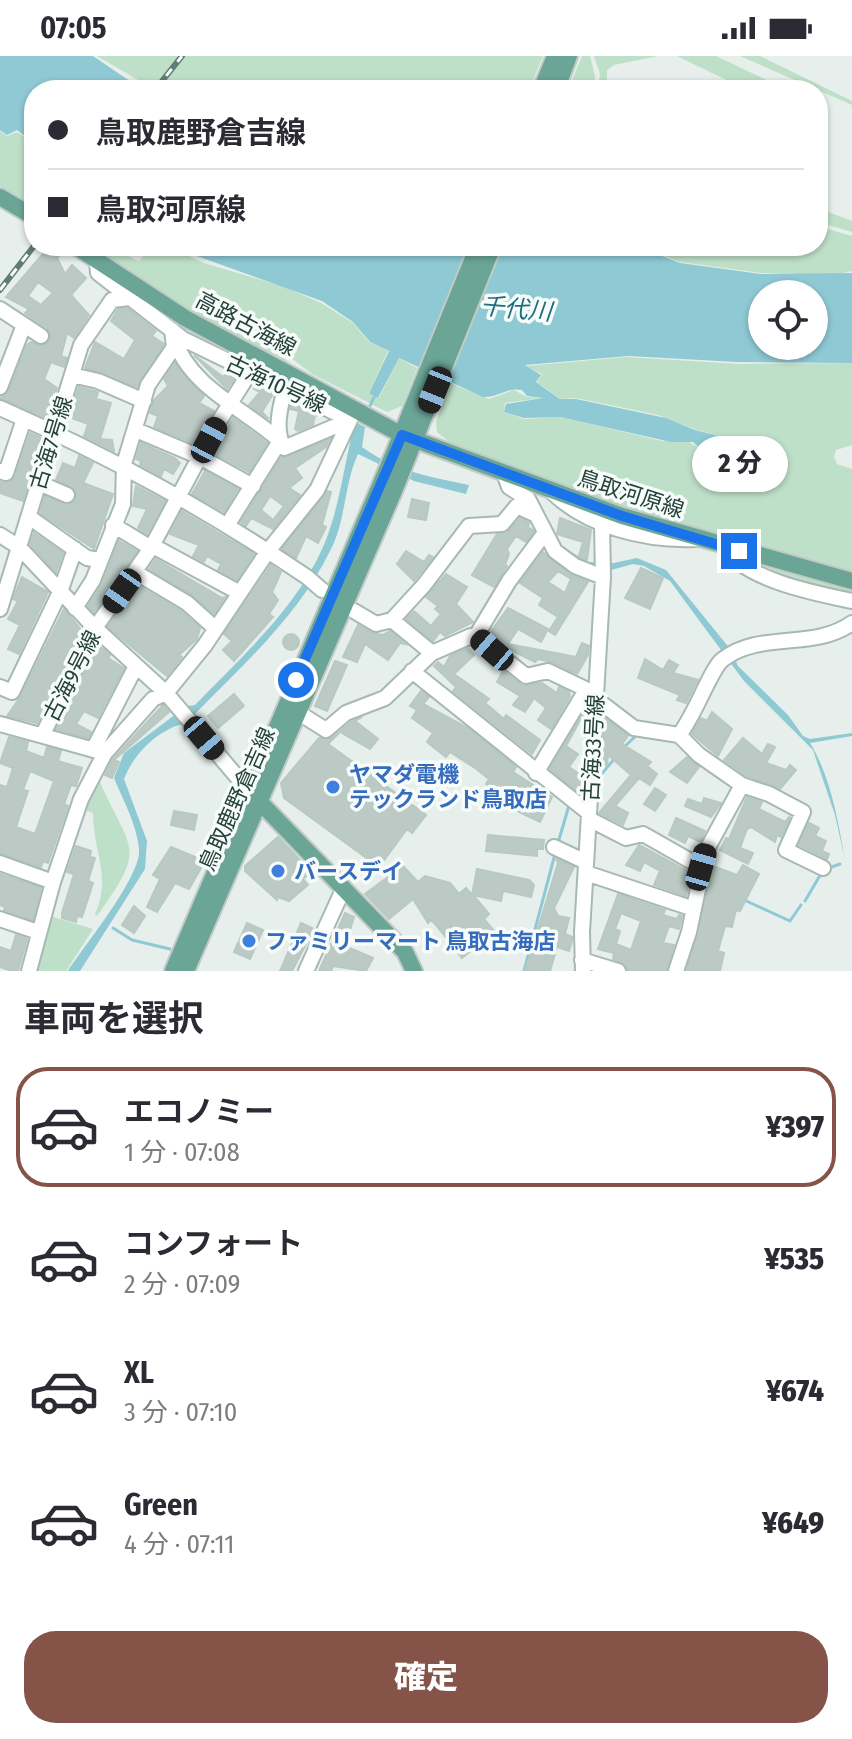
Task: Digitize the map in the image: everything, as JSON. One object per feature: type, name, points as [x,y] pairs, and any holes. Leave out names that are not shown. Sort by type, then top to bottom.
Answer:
[{"type":"main road","points":[[545,80],[555,56]]},
{"type":"main road","points":[[560,80],[569,56]]},
{"type":"main road","points":[[0,197],[24,211]]},
{"type":"main road","name":"高路古海線","points":[[89,256],[288,381],[412,429]]},
{"type":"main road","name":"鳥取鹿野倉吉線","points":[[412,429],[474,256]]},
{"type":"main road","name":"鳥取鹿野倉吉線","points":[[173,971],[254,797],[489,256]]},
{"type":"main road","name":"鳥取河原線","points":[[412,429],[504,473],[550,491],[723,546],[852,581]]},
{"type":"main road","name":"鳥取鹿野倉吉線","points":[[186,971],[254,797],[299,713],[361,548]]},
{"type":"main road","points":[[254,797],[342,892],[405,952],[414,971]]},
{"type":"street","name":"古海10号線","points":[[97,262],[98,273],[172,330],[250,372],[288,381],[350,420],[317,490],[268,551],[216,629],[166,693],[153,699],[99,752]]},
{"type":"street","name":"古海7号線","points":[[0,609],[81,345],[112,300],[129,298]]},
{"type":"street","points":[[0,309],[41,336]]},
{"type":"street","points":[[0,387],[24,325]]},
{"type":"street","points":[[172,330],[188,331],[288,381],[279,411],[280,441],[228,524]]},
{"type":"street","points":[[75,608],[93,580],[126,492],[124,464],[148,385],[174,347],[172,330]]},
{"type":"street","points":[[172,330],[178,350],[229,405],[280,441],[284,448],[350,420]]},
{"type":"street","name":"古海9号線","points":[[43,734],[95,628],[152,547],[178,495],[250,372]]},
{"type":"street","points":[[72,375],[98,381],[144,401]]},
{"type":"street","points":[[0,408],[124,464],[228,524],[322,590]]},
{"type":"street","points":[[0,471],[6,473],[24,419]]},
{"type":"street","points":[[136,430],[200,457],[253,486]]},
{"type":"street","points":[[504,473],[509,487],[528,499],[544,534],[560,556],[603,577]]},
{"type":"street","points":[[39,483],[67,495]]},
{"type":"street","points":[[550,491],[571,511],[602,524],[656,540],[700,539]]},
{"type":"street","points":[[354,611],[376,624],[392,620],[424,585],[469,526],[502,524],[517,506],[534,514]]},
{"type":"street","points":[[29,517],[87,558],[100,560]]},
{"type":"street","name":"古海33号線","points":[[582,965],[593,694],[603,577],[602,524]]},
{"type":"street","points":[[113,525],[240,593]]},
{"type":"street","points":[[476,636],[514,574],[544,534]]},
{"type":"street","points":[[0,535],[19,547],[95,628],[166,693],[254,797]]},
{"type":"street","points":[[723,546],[732,561],[795,588],[852,601]]},
{"type":"street","points":[[0,687],[12,692],[60,592],[75,549]]},
{"type":"street","points":[[135,572],[187,603],[216,629]]},
{"type":"street","points":[[392,620],[432,653]]},
{"type":"street","points":[[679,735],[690,722],[715,668],[726,658],[775,641],[822,638],[852,623]]},
{"type":"street","points":[[299,713],[326,730],[346,713],[385,698],[432,653],[464,638],[476,636],[526,676],[548,671],[593,694],[634,728],[679,735],[699,755],[742,785],[769,794],[803,812],[786,850],[823,868]]},
{"type":"street","points":[[29,971],[53,882],[81,799],[136,666]]},
{"type":"street","points":[[412,671],[589,816],[626,838],[643,834],[701,867]]},
{"type":"street","points":[[536,773],[593,694]]},
{"type":"street","points":[[0,724],[99,752]]},
{"type":"street","points":[[676,971],[694,909],[706,851],[742,785]]},
{"type":"street","points":[[554,847],[586,868],[694,909]]},
{"type":"street","points":[[0,863],[53,882]]},
{"type":"street","points":[[306,971],[342,892]]},
{"type":"street","points":[[0,919],[38,932]]},
{"type":"street","points":[[582,965],[618,971]]},
{"type":"green space","points":[[97,56],[543,56],[533,80],[138,80]]},
{"type":"green space","points":[[582,56],[590,56],[594,80],[572,80]]},
{"type":"green space","points":[[594,56],[658,56],[614,65],[607,70],[607,80],[599,80]]},
{"type":"green space","points":[[677,56],[716,56],[767,80],[726,80]]},
{"type":"green space","points":[[740,56],[760,56],[809,80],[795,80]]},
{"type":"green space","points":[[828,89],[852,101],[852,105],[828,94]]},
{"type":"green space","points":[[0,131],[7,136],[17,132],[24,137],[24,202],[0,186]]},
{"type":"green space","points":[[828,212],[852,221],[852,232],[828,225]]},
{"type":"green space","points":[[828,229],[852,236],[852,271],[833,275],[761,273],[680,262],[665,256],[828,256]]},
{"type":"green space","points":[[103,256],[128,256],[139,261],[143,256],[189,256],[285,287],[321,303],[353,323],[369,342],[388,351],[370,390],[373,397],[379,398],[399,358],[417,368],[402,406],[387,412],[312,374],[242,320],[236,320],[290,363],[190,312]]},
{"type":"green space","points":[[626,357],[741,364],[852,363],[852,445],[836,450],[834,457],[837,464],[852,469],[852,573],[751,546],[602,499],[454,446],[437,432],[436,422],[450,383],[489,399],[514,390],[527,397],[542,398],[505,403],[504,412],[524,419],[560,417],[662,441],[687,441],[709,454],[730,457],[744,453],[740,441],[697,430],[658,415],[576,398],[561,399],[537,382],[542,374],[526,366]]},
{"type":"green space","points":[[733,559],[852,589],[852,599],[797,588]]},
{"type":"green space","points":[[96,781],[100,782],[129,849],[129,861],[123,875],[97,916],[102,876],[93,813],[82,809]]},
{"type":"green space","points":[[47,915],[93,929],[66,971],[34,971]]},
{"type":"water","points":[[0,56],[93,56],[128,80],[24,80],[24,135],[17,130],[7,135],[0,130]]},
{"type":"water","name":"千代川","points":[[197,256],[662,256],[680,263],[761,274],[852,273],[852,363],[737,362],[628,356],[525,365],[541,375],[536,382],[560,399],[576,399],[666,418],[695,430],[739,441],[744,450],[739,456],[703,451],[693,442],[671,442],[560,417],[524,418],[504,412],[506,404],[543,398],[527,396],[517,389],[483,397],[399,358],[378,398],[370,391],[389,351],[370,342],[353,322],[322,301]]},
{"type":"water","points":[[355,422],[365,427],[362,447],[374,455],[413,472],[469,485],[466,494],[414,481],[358,454],[336,538],[318,573],[270,637],[194,715],[187,706],[195,705],[266,631],[312,570],[334,517]]},
{"type":"water","points":[[541,508],[561,546],[588,562],[614,563],[637,558],[666,570],[731,650],[738,666],[788,715],[803,736],[810,739],[852,733],[852,736],[810,743],[817,756],[828,785],[836,815],[845,860],[835,815],[813,750],[744,681],[670,581],[644,566],[633,564],[611,570],[596,569],[562,555]]},
{"type":"water","points":[[176,714],[183,724],[164,732],[147,745],[133,761],[124,779],[147,841],[145,869],[80,971],[68,971],[111,911],[137,861],[136,831],[114,778],[124,753]]},
{"type":"building","points":[[41,256],[59,256],[57,258],[65,274],[72,265],[86,278],[71,295],[89,315],[74,338],[67,333],[61,356],[67,358],[64,367],[51,362],[44,379],[57,388],[48,419],[0,398],[9,391],[27,345],[31,342],[45,345],[51,337],[47,328],[25,313],[29,309],[6,297]],"holes":[[[38,282],[53,293],[41,305],[28,296]]]},
{"type":"building","points":[[127,308],[156,331],[152,336],[164,344],[137,387],[85,368],[95,342],[124,359],[135,340],[111,321],[118,309]]},
{"type":"building","points":[[194,355],[223,377],[228,372],[236,376],[227,389]]},
{"type":"building","points":[[175,363],[204,396],[199,403],[214,411],[195,444],[154,427],[158,416],[150,413],[154,400],[168,386],[164,379]]},
{"type":"building","points":[[255,385],[273,394],[262,412],[269,419],[249,405],[260,392],[254,389]]},
{"type":"building","points":[[79,387],[98,392],[96,399],[111,403],[100,439],[112,440],[114,451],[84,436],[88,424],[69,417]]},
{"type":"building","points":[[292,403],[319,416],[315,415],[313,425],[298,431],[295,429],[299,411],[290,409]]},
{"type":"building","points":[[233,418],[267,443],[249,472],[213,453]]},
{"type":"building","points":[[30,433],[42,438],[23,501],[0,493],[0,482],[9,483],[15,477]]},
{"type":"building","points":[[330,439],[326,447],[295,468],[302,478],[289,488],[300,495],[273,529],[251,518],[246,526],[241,522],[281,458]],"holes":[[[270,496],[284,506],[273,520],[261,510]]]},
{"type":"building","points":[[141,443],[175,458],[180,463],[173,474],[164,469],[161,476],[140,465],[141,461],[136,459]]},
{"type":"building","points":[[79,456],[93,463],[83,483],[113,494],[94,549],[40,513],[45,496],[67,505],[76,500],[74,488],[56,480],[63,463],[75,468]]},
{"type":"building","points":[[205,471],[238,489],[224,512],[192,494]]},
{"type":"building","points":[[136,486],[165,501],[147,534],[138,528],[147,509],[133,506]]},
{"type":"building","points":[[327,491],[331,492],[322,525],[326,527],[318,543],[306,536],[296,558],[282,549]]},
{"type":"building","points":[[412,499],[429,503],[426,520],[408,517]]},
{"type":"building","points":[[182,511],[254,554],[237,580],[218,570],[221,564],[207,556],[204,562],[193,556],[199,545],[170,534]]},
{"type":"building","points":[[520,518],[529,523],[528,527],[534,531],[526,542],[516,536],[507,549],[507,566],[494,587],[472,575],[497,534],[507,533]]},
{"type":"building","points":[[560,518],[591,530],[587,560],[579,556],[583,542],[557,534]]},
{"type":"building","points":[[34,533],[63,553],[56,572],[30,544]]},
{"type":"building","points":[[119,541],[137,551],[94,612],[88,606],[102,584]]},
{"type":"building","points":[[406,551],[424,562],[429,555],[433,557],[414,581],[397,564]]},
{"type":"building","points":[[543,552],[569,574],[588,582],[555,635],[549,631],[558,617],[539,605],[543,598],[520,583]],"holes":[[[558,571],[571,579],[565,593],[548,582]]]},
{"type":"building","points":[[156,559],[225,597],[214,614],[192,595],[149,569]]},
{"type":"building","points":[[271,565],[281,572],[272,592],[278,600],[269,614],[273,617],[234,661],[223,650],[232,641],[224,634]]},
{"type":"building","points":[[641,568],[663,578],[650,609],[625,598]]},
{"type":"building","points":[[446,574],[467,587],[456,604],[473,622],[445,636],[440,632],[433,641],[406,619],[414,611],[431,626],[441,614],[435,609],[438,606],[426,597]]},
{"type":"building","points":[[22,577],[48,592],[19,654],[8,649],[20,625],[8,619],[18,601],[13,599]]},
{"type":"building","points":[[137,585],[181,611],[200,628],[197,639],[179,655],[182,657],[167,676],[108,627]]},
{"type":"building","points":[[508,608],[548,629],[541,642],[518,629],[508,644],[576,657],[582,643],[589,646],[588,655],[577,674],[551,662],[538,659],[535,662],[507,648],[489,634]]},
{"type":"building","points":[[64,609],[82,631],[37,723],[7,716],[21,696]]},
{"type":"building","points":[[358,625],[372,633],[383,635],[390,631],[405,644],[400,643],[388,660],[365,644],[357,662],[343,657]]},
{"type":"building","points":[[291,634],[297,636],[297,648],[291,650],[285,648],[283,642],[285,636]]},
{"type":"building","points":[[98,645],[110,655],[108,658],[124,668],[98,718],[84,711],[76,724],[91,732],[88,738],[56,729]]},
{"type":"building","points":[[467,648],[474,655],[454,674],[489,699],[485,703],[504,719],[506,715],[540,740],[532,754],[453,691],[456,687],[434,666],[438,662],[444,667],[450,656]]},
{"type":"building","points":[[488,659],[523,686],[542,683],[557,693],[559,687],[569,692],[570,696],[551,729],[538,720],[546,708],[534,698],[525,712],[513,705],[520,696],[497,682],[503,671]]},
{"type":"building","points":[[645,659],[663,670],[669,660],[678,665],[673,673],[698,680],[686,703],[677,700],[680,695],[638,678]]},
{"type":"building","points":[[335,661],[347,665],[327,711],[315,706]]},
{"type":"building","points":[[421,691],[429,697],[423,704],[466,727],[516,767],[513,772],[552,797],[540,822],[515,810],[517,806],[486,784],[489,779],[475,768],[450,752],[446,757],[427,742],[433,733],[412,718],[417,710],[410,706]]},
{"type":"building","points":[[234,694],[244,706],[218,728],[208,716]]},
{"type":"building","points":[[163,705],[169,712],[114,760],[119,762],[112,778],[105,775],[113,759]]},
{"type":"building","points":[[585,711],[566,746],[578,754],[569,767],[581,775],[579,793],[550,769]]},
{"type":"building","points":[[712,712],[732,729],[718,756],[692,734],[701,718],[707,721]]},
{"type":"building","name":"ヤマダ電機 テックランド鳥取店","points":[[362,717],[355,721],[378,739],[370,749],[340,732],[328,744],[426,815],[412,833],[407,829],[379,867],[284,798],[281,783],[319,738],[332,738],[351,722]]},
{"type":"building","points":[[605,718],[628,736],[622,744],[651,762],[647,766],[657,774],[650,785],[639,778],[615,806],[628,813],[623,825],[599,813],[631,775],[608,755],[607,765],[602,766]]},
{"type":"building","points":[[9,737],[28,742],[26,751],[44,758],[47,747],[61,751],[58,761],[82,768],[76,786],[71,785],[64,804],[68,806],[48,863],[43,861],[41,867],[0,853],[0,785],[7,787],[13,768],[0,763]],"holes":[[[30,771],[54,781],[35,834],[16,827],[28,791],[23,790]]]},
{"type":"building","points":[[743,738],[762,754],[768,744],[775,747],[766,763],[786,770],[790,765],[796,770],[780,789],[747,776],[724,760]]},
{"type":"building","points":[[687,757],[699,767],[687,783],[670,772]]},
{"type":"building","points":[[655,788],[666,795],[655,811],[644,804]]},
{"type":"building","points":[[747,797],[762,802],[759,809],[785,822],[790,816],[781,837],[777,835],[775,842],[751,827],[747,829],[740,848],[753,853],[748,864],[720,850],[726,838],[729,839]]},
{"type":"building","points":[[704,798],[721,803],[711,817],[685,806],[688,799],[702,804]]},
{"type":"building","points":[[174,811],[197,815],[194,830],[171,825]]},
{"type":"building","points":[[676,818],[705,831],[700,842],[688,836],[685,843],[669,835]]},
{"type":"building","points":[[809,823],[819,828],[815,836],[826,841],[822,851],[829,854],[827,859],[799,845]]},
{"type":"building","points":[[488,835],[544,840],[543,849],[537,849],[537,856],[486,851]]},
{"type":"building","name":"バースデイ","points":[[278,837],[311,872],[303,879],[308,885],[289,901],[278,897],[277,900],[245,871],[245,866]]},
{"type":"building","points":[[639,845],[691,873],[686,896],[654,885],[660,871],[644,862],[640,871],[626,865]]},
{"type":"building","points":[[76,846],[91,851],[90,857],[95,858],[88,881],[93,883],[82,917],[77,916],[76,922],[62,918],[62,913],[74,874],[67,872]]},
{"type":"building","points":[[171,847],[202,860],[201,868],[189,889],[175,883],[157,912],[147,907],[160,879],[153,875]]},
{"type":"building","points":[[556,859],[574,867],[554,908],[558,916],[569,918],[565,934],[572,937],[572,941],[569,951],[557,947],[550,971],[525,971],[558,863]]},
{"type":"building","points":[[743,865],[759,874],[740,911],[736,910],[732,927],[725,926],[718,951],[724,953],[720,971],[687,970],[713,866],[737,875]]},
{"type":"building","points":[[403,866],[418,882],[425,876],[450,883],[459,894],[466,888],[472,895],[477,869],[529,880],[534,885],[531,897],[503,891],[501,901],[473,895],[489,914],[484,919],[494,931],[462,958],[436,925],[431,920],[428,923],[413,899],[389,919],[365,894]]},
{"type":"building","points":[[0,874],[41,888],[33,920],[4,910],[5,907],[0,905]]},
{"type":"building","points":[[618,894],[665,910],[663,915],[677,919],[679,915],[682,916],[679,929],[669,926],[663,943],[674,945],[666,971],[628,971],[625,964],[613,959],[614,953],[598,949]],"holes":[[[621,913],[641,921],[631,950],[616,944],[620,931],[615,929]]]},
{"type":"building","points":[[134,906],[145,916],[134,933],[122,925]]},
{"type":"building","points":[[345,913],[354,917],[345,946],[373,958],[366,971],[333,966],[331,971],[319,971]]},
{"type":"building","name":"ファミリーマート 鳥取古海店","points":[[247,923],[263,930],[250,959],[234,952]]},
{"type":"building","points":[[301,923],[314,929],[292,971],[280,971]]},
{"type":"building","points":[[16,935],[27,939],[18,971],[12,971],[0,967],[0,947],[11,951]]},
{"type":"waterway","points":[[368,410],[375,395]]},
{"type":"waterway","points":[[623,748],[638,734]]},
{"type":"waterway","points":[[598,778],[616,757]]},
{"type":"waterway","points":[[558,843],[570,802]]},
{"type":"waterway","points":[[524,971],[555,854]]},
{"type":"waterway","points":[[829,868],[840,864]]},
{"type":"waterway","points":[[805,901],[822,872]]},
{"type":"waterway","points":[[742,899],[790,921],[801,905]]},
{"type":"waterway","points":[[113,928],[132,940],[170,949]]},
{"type":"railway","points":[[163,80],[182,56]]},
{"type":"railway","points":[[0,290],[26,256]]},
{"type":"place","name":"ヤマダ電機 テックランド鳥取店","points":[[333,787]]},
{"type":"place","name":"バースデイ","points":[[278,871]]},
{"type":"place","name":"ファミリーマート 鳥取古海店","points":[[249,941]]},
{"type":"route","points":[[296,680],[402,435],[560,495],[739,551]]}]
